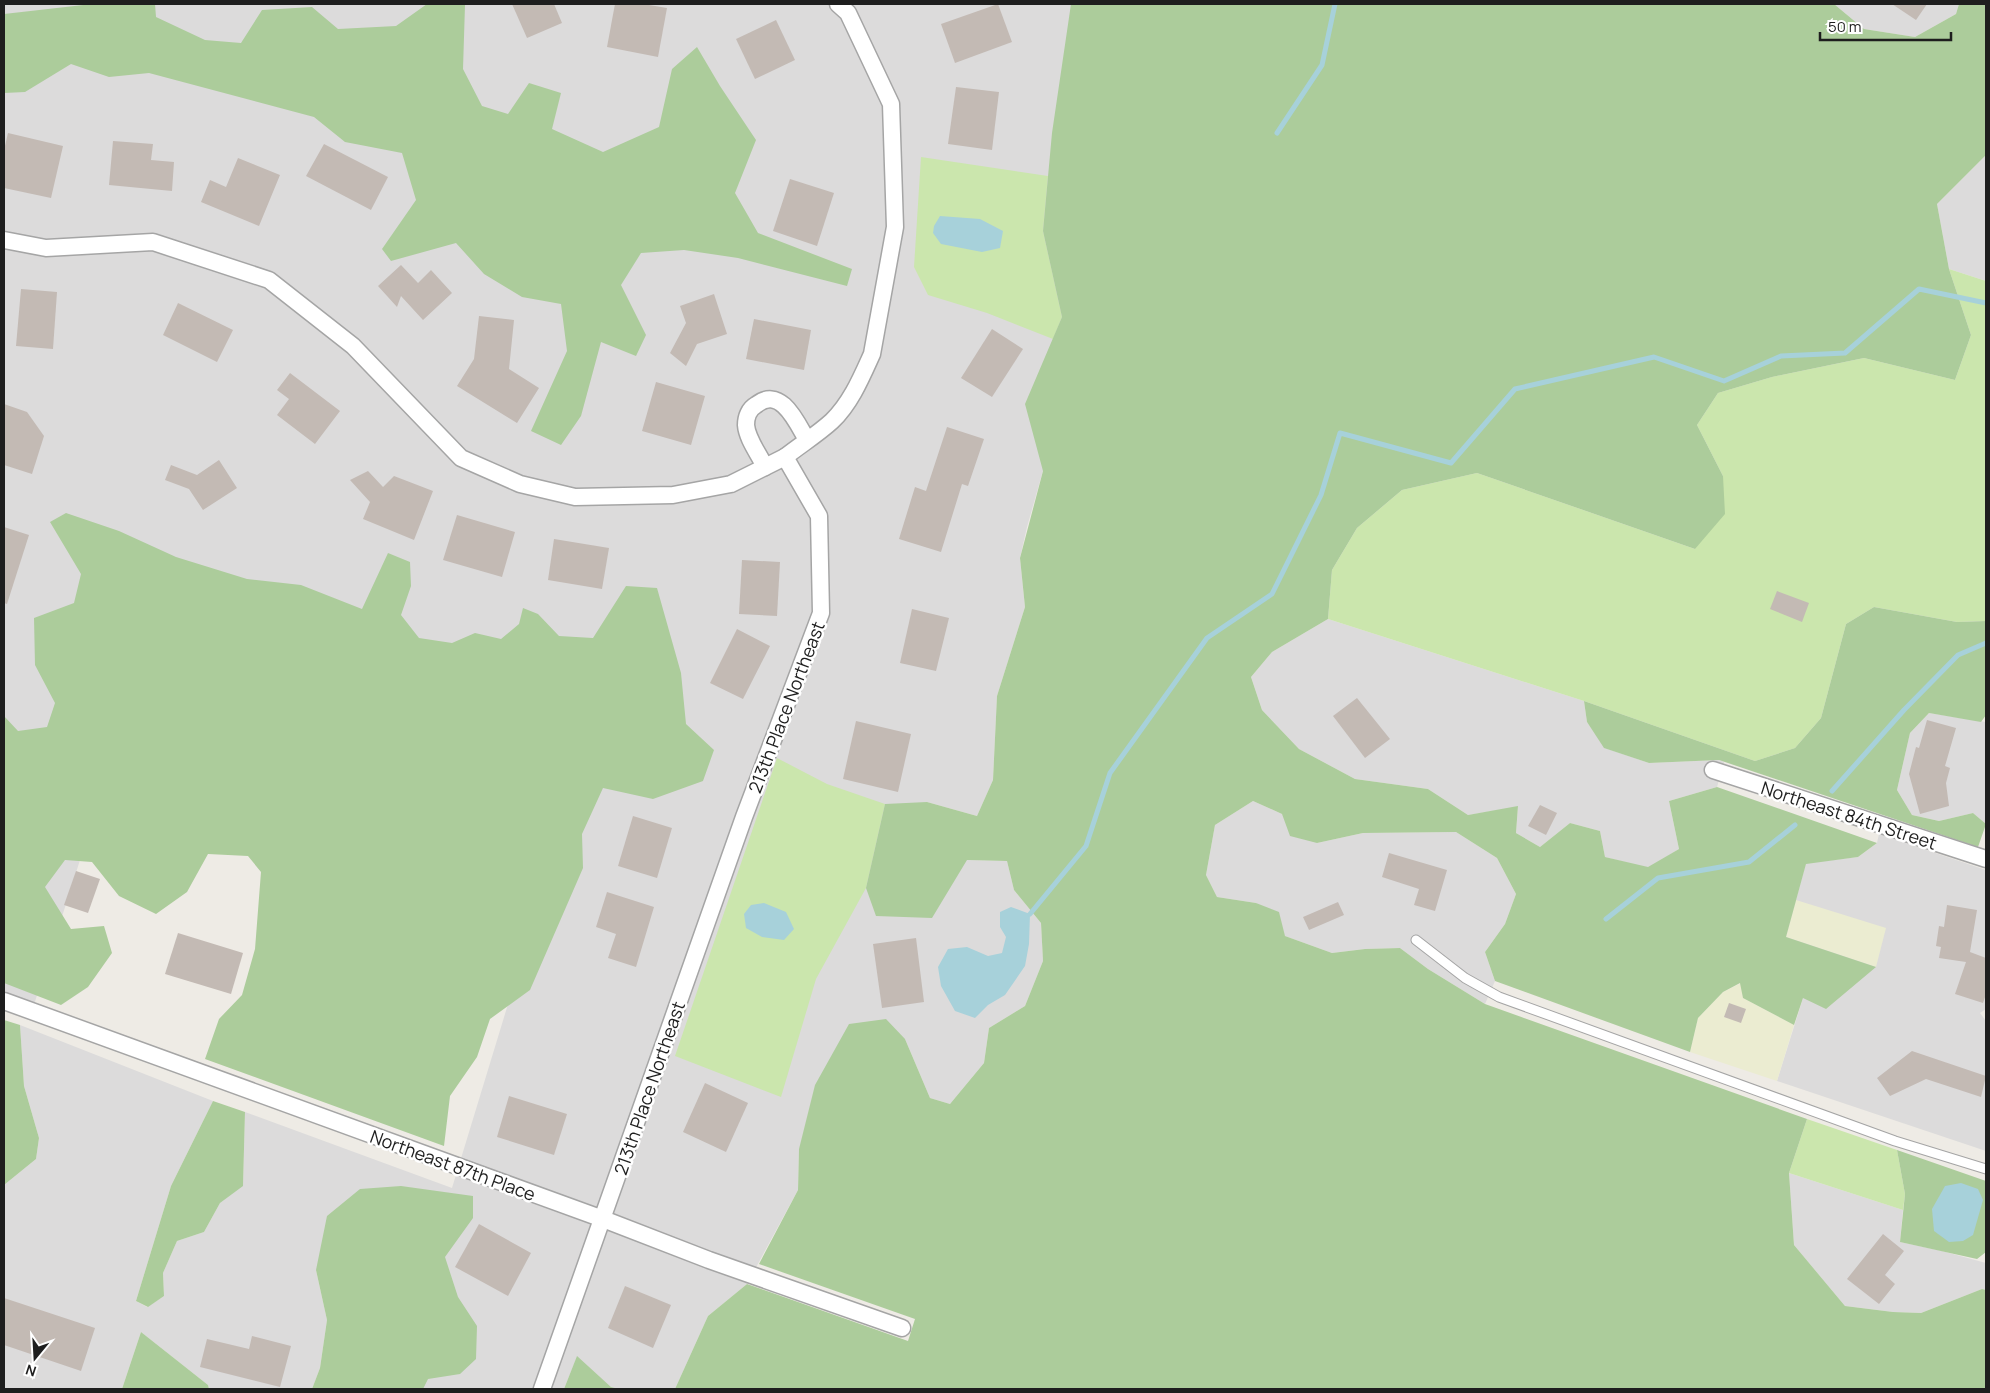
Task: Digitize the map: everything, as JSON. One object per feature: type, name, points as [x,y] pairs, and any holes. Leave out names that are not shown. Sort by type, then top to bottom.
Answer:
[{"type":"street","points":[[4,240],[46,248],[153,242],[269,280],[353,346],[461,458],[520,484],[575,497],[673,495],[731,484],[785,457],[833,420],[852,395],[872,354],[895,227],[890,104],[843,9]]},
{"type":"street","points":[[765,467],[746,426],[747,418],[755,405],[770,400],[784,404],[807,440]]},
{"type":"street","name":"213th Place Northeast","points":[[542,1389],[744,817],[821,613],[819,516],[785,457]]},
{"type":"street","name":"Northeast 84th Street","points":[[1713,770],[1986,859]]},
{"type":"street","name":"Northeast 87th Place","points":[[4,1001],[603,1219],[709,1260],[902,1328]]},
{"type":"lane","points":[[1416,940],[1465,978],[1499,997],[1895,1140],[1986,1169]]},
{"type":"shaded area","points":[[4,4],[1158,4],[1128,172],[1027,527],[1020,558],[1025,607],[997,696],[993,780],[977,816],[927,802],[967,860],[1007,861],[1014,890],[1041,923],[1043,961],[1025,1006],[989,1028],[984,1063],[950,1104],[930,1098],[905,1039],[799,1149],[798,1190],[747,1284],[708,1316],[675,1389],[619,1389],[611,1387],[577,1357],[564,1389],[391,1389],[316,1270],[327,1320],[320,1368],[312,1389],[209,1389],[208,1385],[141,1332],[122,1389],[4,1389],[4,1185],[36,1159],[39,1138],[24,1086],[20,1025],[213,1101],[171,1186],[136,1301],[147,1307],[164,1296],[163,1273],[177,1241],[204,1232],[220,1203],[243,1185],[245,1112],[452,1188],[597,712],[168,583],[32,1011],[4,1001]]},
{"type":"shaded area","points":[[1834,4],[1959,4],[1956,14],[1915,37],[1864,29]]},
{"type":"shaded area","points":[[1986,155],[1986,281],[1949,269],[1937,204]]},
{"type":"shaded area","points":[[1328,619],[1584,701],[1587,722],[1605,748],[1649,763],[1719,760],[1724,762],[1717,787],[1669,801],[1679,849],[1648,868],[1605,857],[1600,831],[1570,823],[1540,847],[1516,833],[1518,807],[1468,815],[1428,789],[1355,779],[1299,749],[1262,710],[1251,677],[1272,652]]},
{"type":"shaded area","points":[[1929,713],[1986,722],[1986,824],[1973,813],[1939,821],[1912,815],[1897,790],[1910,733]]},
{"type":"shaded area","points":[[1253,801],[1282,814],[1317,843],[1363,833],[1456,832],[1497,858],[1516,894],[1505,924],[1485,952],[1495,981],[1485,1004],[1428,969],[1400,948],[1365,949],[1332,953],[1285,936],[1256,903],[1217,897],[1206,875],[1215,825]]},
{"type":"shaded area","points":[[1879,834],[1986,870],[1986,1009],[1980,1013],[1986,1021],[1986,1151],[1777,1081],[1803,998],[1786,937],[1806,863],[1858,857],[1877,843]]},
{"type":"shaded area","points":[[1789,1173],[1903,1210],[1900,1242],[1986,1263],[1986,1290],[1982,1289],[1921,1313],[1893,1312],[1845,1306],[1794,1245]]},
{"type":"green space","points":[[92,4],[155,4],[156,17],[205,40],[241,43],[262,10],[312,7],[338,29],[396,26],[427,4],[463,4],[465,5],[463,69],[482,106],[508,114],[529,83],[561,93],[552,129],[603,152],[659,127],[672,69],[697,47],[756,140],[735,193],[758,233],[852,269],[847,286],[738,258],[684,250],[641,253],[621,285],[646,335],[636,356],[601,342],[581,416],[561,445],[531,431],[567,351],[561,304],[522,297],[484,274],[456,243],[391,261],[382,249],[416,200],[402,153],[345,142],[314,117],[149,73],[109,77],[71,64],[25,92],[4,93],[4,14]]},
{"type":"green space","points":[[1071,4],[1834,4],[1864,29],[1915,37],[1956,14],[1959,4],[1986,4],[1986,155],[1937,204],[1949,269],[1971,335],[1955,380],[1864,358],[1772,377],[1718,393],[1697,425],[1723,476],[1725,514],[1695,549],[1477,473],[1402,490],[1357,528],[1332,570],[1328,619],[1272,652],[1251,677],[1262,710],[1299,749],[1355,779],[1428,789],[1468,815],[1518,806],[1516,833],[1540,847],[1570,823],[1600,831],[1605,857],[1648,867],[1679,849],[1669,801],[1717,787],[1877,843],[1858,857],[1806,864],[1786,937],[1876,967],[1826,1009],[1803,998],[1794,1025],[1743,998],[1740,983],[1723,992],[1698,1018],[1690,1052],[1495,981],[1485,952],[1505,924],[1516,894],[1497,858],[1456,832],[1363,833],[1317,843],[1290,836],[1282,814],[1253,801],[1215,825],[1206,875],[1217,897],[1256,903],[1279,912],[1285,936],[1332,953],[1365,949],[1400,948],[1428,969],[1485,1004],[1807,1119],[1789,1173],[1794,1245],[1845,1306],[1893,1312],[1921,1313],[1982,1289],[1986,1290],[1986,1389],[675,1389],[708,1316],[747,1284],[908,1341],[915,1319],[759,1264],[798,1190],[799,1149],[815,1085],[849,1024],[886,1019],[905,1039],[930,1098],[950,1104],[984,1063],[989,1028],[1025,1006],[1043,961],[1041,923],[1014,890],[1007,861],[967,860],[932,918],[876,916],[866,888],[885,804],[927,802],[977,816],[993,780],[997,696],[1025,607],[1020,558],[1043,471],[1025,404],[1062,317],[1043,231],[1052,133]]},
{"type":"green space","points":[[921,157],[1048,176],[1043,231],[1062,317],[1053,339],[987,313],[928,295],[914,267]]},
{"type":"green space","points":[[1949,269],[1986,281],[1986,621],[1957,622],[1874,607],[1846,624],[1821,718],[1795,748],[1755,761],[1584,701],[1328,619],[1332,570],[1357,528],[1402,490],[1477,473],[1695,549],[1723,476],[1697,425],[1718,393],[1772,377],[1864,358],[1955,380],[1971,335]]},
{"type":"green space","points":[[66,513],[119,531],[176,557],[247,579],[301,585],[362,609],[388,553],[410,562],[411,586],[401,615],[419,638],[452,643],[475,633],[501,639],[519,624],[523,608],[538,614],[559,636],[593,638],[626,586],[657,588],[681,673],[686,724],[714,750],[703,781],[653,799],[603,788],[582,834],[583,868],[530,990],[490,1019],[477,1057],[450,1096],[444,1146],[205,1059],[219,1019],[242,995],[255,949],[261,872],[248,856],[208,854],[187,892],[156,914],[119,896],[92,862],[65,860],[45,887],[71,929],[104,926],[112,953],[88,987],[61,1005],[4,983],[4,716],[18,731],[47,727],[55,703],[35,665],[34,618],[74,603],[81,574],[50,522]]},
{"type":"green space","points":[[1874,607],[1957,622],[1986,621],[1986,715],[1981,722],[1929,713],[1910,733],[1897,790],[1912,815],[1939,821],[1973,813],[1986,824],[1978,847],[1719,760],[1649,763],[1604,748],[1587,722],[1584,701],[1755,761],[1795,748],[1821,718],[1846,624]]},
{"type":"green space","points":[[777,758],[827,784],[885,804],[866,888],[816,979],[781,1097],[675,1056]]},
{"type":"green space","points":[[1796,900],[1886,928],[1876,967],[1786,937]]},
{"type":"green space","points":[[1741,983],[1743,998],[1794,1025],[1777,1081],[1690,1052],[1698,1018],[1723,992]]},
{"type":"green space","points":[[4,1020],[20,1025],[24,1086],[39,1138],[36,1159],[4,1185]]},
{"type":"green space","points":[[213,1101],[245,1112],[243,1186],[220,1203],[204,1232],[177,1241],[163,1273],[164,1296],[148,1307],[136,1301],[171,1186]]},
{"type":"green space","points":[[1807,1119],[1897,1150],[1905,1194],[1903,1210],[1789,1173]]},
{"type":"green space","points":[[1897,1150],[1986,1181],[1986,1252],[1977,1259],[1900,1242],[1905,1194]]},
{"type":"green space","points":[[401,1186],[473,1196],[473,1218],[445,1257],[458,1297],[477,1326],[476,1359],[460,1374],[428,1379],[423,1389],[312,1389],[320,1368],[327,1320],[316,1270],[327,1216],[360,1189]]},
{"type":"green space","points":[[141,1332],[208,1385],[209,1389],[122,1389]]},
{"type":"green space","points":[[577,1356],[611,1387],[619,1389],[564,1389]]},
{"type":"water","points":[[940,216],[980,219],[1003,231],[1000,248],[982,252],[941,244],[933,233],[934,226]]},
{"type":"water","points":[[764,903],[786,912],[794,929],[784,940],[762,937],[746,928],[744,914],[751,905]]},
{"type":"water","points":[[1011,907],[1030,914],[1029,944],[1025,966],[1005,995],[988,1005],[975,1018],[955,1011],[941,986],[938,967],[948,949],[967,947],[988,956],[1002,953],[1006,937],[1000,927],[1000,912]]},
{"type":"water","points":[[1961,1183],[1978,1189],[1983,1200],[1973,1235],[1963,1241],[1949,1242],[1934,1231],[1932,1209],[1945,1186]]},
{"type":"building","points":[[512,4],[554,4],[562,23],[527,38]]},
{"type":"building","points":[[615,4],[643,4],[667,8],[658,57],[607,47]]},
{"type":"building","points":[[998,4],[1012,42],[955,63],[941,24]]},
{"type":"building","points":[[1892,4],[1927,4],[1916,20]]},
{"type":"building","points":[[776,20],[795,60],[755,79],[736,39]]},
{"type":"building","points":[[956,87],[999,92],[992,150],[948,144]]},
{"type":"building","points":[[8,133],[63,146],[51,198],[4,188],[4,150]]},
{"type":"building","points":[[113,141],[153,144],[151,160],[174,162],[172,191],[109,185]]},
{"type":"building","points":[[324,144],[388,177],[371,210],[306,176]]},
{"type":"building","points":[[238,158],[280,175],[259,226],[201,202],[210,180],[226,187]]},
{"type":"building","points":[[790,179],[834,193],[817,246],[773,231]]},
{"type":"building","points":[[401,265],[418,283],[431,270],[452,293],[423,320],[401,296],[397,307],[378,286]]},
{"type":"building","points":[[21,289],[57,292],[53,349],[16,346]]},
{"type":"building","points":[[714,294],[727,334],[697,344],[686,366],[670,353],[686,323],[680,306]]},
{"type":"building","points":[[178,303],[233,330],[217,362],[163,335]]},
{"type":"building","points":[[479,316],[514,320],[509,369],[539,388],[517,423],[457,386],[474,359]]},
{"type":"building","points":[[754,319],[811,330],[804,370],[746,359]]},
{"type":"building","points":[[992,329],[1023,349],[992,397],[961,378]]},
{"type":"building","points":[[290,373],[340,411],[315,444],[277,415],[289,399],[277,390]]},
{"type":"building","points":[[656,382],[705,396],[691,445],[642,431]]},
{"type":"building","points":[[4,404],[27,412],[44,436],[32,474],[4,465]]},
{"type":"building","points":[[947,427],[984,439],[968,486],[962,484],[941,552],[899,539],[915,487],[926,491]]},
{"type":"building","points":[[219,460],[237,488],[203,510],[189,489],[165,480],[171,465],[197,475]]},
{"type":"building","points":[[368,471],[383,487],[394,476],[433,491],[414,540],[363,519],[370,502],[350,480]]},
{"type":"building","points":[[457,515],[515,532],[502,577],[443,560]]},
{"type":"building","points":[[4,527],[29,535],[7,604],[4,603]]},
{"type":"building","points":[[554,539],[609,548],[602,589],[548,580]]},
{"type":"building","points":[[742,560],[780,562],[777,616],[739,614]]},
{"type":"building","points":[[1777,591],[1809,603],[1802,622],[1770,609]]},
{"type":"building","points":[[912,609],[949,618],[936,671],[900,663]]},
{"type":"building","points":[[737,629],[770,646],[743,699],[710,683]]},
{"type":"building","points":[[1357,698],[1390,739],[1365,758],[1333,716]]},
{"type":"building","points":[[1927,720],[1956,728],[1945,766],[1950,768],[1946,783],[1949,806],[1920,814],[1909,774],[1916,747],[1919,748]]},
{"type":"building","points":[[856,721],[911,734],[898,792],[843,779]]},
{"type":"building","points":[[1540,805],[1557,813],[1546,835],[1528,826]]},
{"type":"building","points":[[633,816],[672,828],[657,878],[618,866]]},
{"type":"building","points":[[1389,853],[1447,870],[1435,911],[1414,905],[1419,889],[1382,877]]},
{"type":"building","points":[[76,871],[100,879],[88,913],[64,905]]},
{"type":"building","points":[[607,892],[654,907],[636,967],[608,958],[616,934],[596,927]]},
{"type":"building","points":[[1338,902],[1344,915],[1309,930],[1303,917]]},
{"type":"building","points":[[1947,905],[1977,910],[1970,952],[1986,958],[1986,994],[1983,1003],[1955,994],[1966,962],[1939,958],[1941,947],[1936,946],[1939,926],[1944,927]]},
{"type":"building","points":[[178,933],[243,953],[231,994],[165,974]]},
{"type":"building","points":[[916,938],[924,1002],[882,1008],[873,944]]},
{"type":"building","points":[[1729,1003],[1746,1009],[1741,1023],[1724,1017]]},
{"type":"building","points":[[1912,1051],[1986,1076],[1981,1097],[1926,1079],[1890,1096],[1877,1078]]},
{"type":"building","points":[[705,1083],[748,1103],[726,1152],[683,1132]]},
{"type":"building","points":[[509,1096],[567,1114],[554,1155],[497,1137]]},
{"type":"building","points":[[479,1224],[531,1253],[508,1296],[455,1267]]},
{"type":"building","points":[[1883,1234],[1904,1251],[1885,1275],[1895,1284],[1879,1304],[1847,1279]]},
{"type":"building","points":[[625,1286],[671,1305],[653,1348],[608,1328]]},
{"type":"building","points":[[4,1298],[95,1328],[81,1371],[4,1345]]},
{"type":"building","points":[[252,1336],[291,1346],[280,1387],[200,1367],[207,1339],[249,1349]]},
{"type":"waterway","points":[[1277,133],[1322,65],[1335,4]]},
{"type":"waterway","points":[[1030,914],[1086,846],[1110,773],[1207,638],[1272,594],[1321,495],[1340,433],[1451,463],[1515,389],[1654,357],[1724,381],[1781,356],[1845,353],[1919,289],[1986,303]]},
{"type":"waterway","points":[[1832,791],[1904,710],[1958,655],[1986,643]]},
{"type":"waterway","points":[[1606,919],[1658,878],[1749,862],[1795,825]]}]
